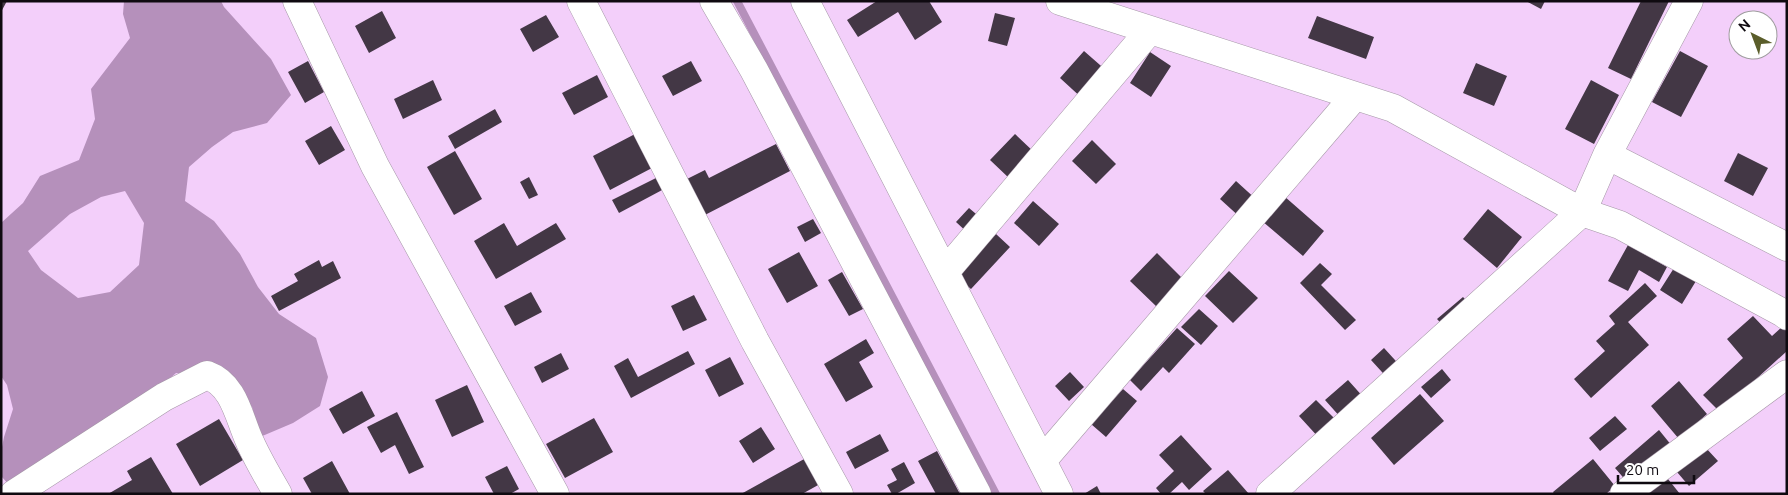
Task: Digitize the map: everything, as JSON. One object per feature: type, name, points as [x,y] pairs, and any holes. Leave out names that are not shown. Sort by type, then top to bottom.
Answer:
[{"type":"lane","points":[[297,1],[375,166],[555,494]]},
{"type":"lane","points":[[581,1],[754,341],[840,494]]},
{"type":"lane","points":[[714,1],[754,70],[978,494]]},
{"type":"lane","points":[[805,1],[1059,494]]},
{"type":"lane","points":[[1060,1],[1393,108],[1582,212],[1620,225],[1783,312],[1787,316]]},
{"type":"lane","points":[[1270,494],[1582,212],[1607,156],[1689,1]]},
{"type":"lane","points":[[945,272],[1150,30]]},
{"type":"lane","points":[[1042,461],[1355,96]]},
{"type":"lane","points":[[1607,156],[1787,248]]},
{"type":"lane","points":[[1624,494],[1787,374]]},
{"type":"lane","points":[[14,494],[164,397],[207,375],[214,377],[230,394],[249,442],[278,494]]},
{"type":"shaded area","points":[[1,1],[1787,1],[1787,494],[1,494]]},
{"type":"shaded area","points":[[124,1],[221,1],[224,7],[271,59],[291,95],[267,123],[233,132],[189,167],[185,201],[214,221],[240,254],[258,287],[279,314],[316,338],[328,377],[320,406],[293,423],[260,437],[252,407],[233,386],[199,374],[176,373],[148,398],[11,487],[1,476],[1,452],[13,409],[7,385],[1,376],[1,223],[23,203],[40,176],[79,160],[95,119],[91,89],[130,38],[123,14]],"holes":[[[125,191],[144,223],[139,265],[110,292],[78,298],[41,270],[28,251],[70,214],[101,197]]]},
{"type":"building","points":[[1,1],[7,1],[1,12]]},
{"type":"building","points":[[877,1],[929,1],[942,22],[915,40],[898,12],[858,37],[847,20]]},
{"type":"building","points":[[1526,1],[1545,1],[1541,9]]},
{"type":"building","points":[[1641,1],[1669,1],[1631,79],[1608,68]]},
{"type":"building","points":[[382,11],[396,38],[369,53],[355,26]]},
{"type":"building","points":[[995,13],[1015,18],[1007,46],[988,41]]},
{"type":"building","points":[[546,15],[559,37],[533,52],[520,29]]},
{"type":"building","points":[[1317,16],[1374,37],[1366,59],[1308,38]]},
{"type":"building","points":[[1084,51],[1108,72],[1084,100],[1060,78]]},
{"type":"building","points":[[1680,51],[1708,66],[1681,117],[1652,102]]},
{"type":"building","points":[[1150,52],[1171,66],[1151,97],[1130,83]]},
{"type":"building","points":[[308,61],[324,92],[305,103],[288,72]]},
{"type":"building","points":[[691,61],[702,81],[673,96],[662,76]]},
{"type":"building","points":[[1476,63],[1507,76],[1494,106],[1463,93]]},
{"type":"building","points":[[597,75],[608,97],[574,115],[562,93]]},
{"type":"building","points":[[433,80],[442,100],[403,119],[394,99]]},
{"type":"building","points":[[1591,80],[1619,95],[1594,144],[1565,129]]},
{"type":"building","points":[[495,109],[502,122],[455,149],[448,136]]},
{"type":"building","points":[[331,126],[345,150],[319,165],[305,141]]},
{"type":"building","points":[[635,134],[652,168],[610,190],[593,156]]},
{"type":"building","points":[[1015,134],[1035,153],[1010,179],[990,160]]},
{"type":"building","points":[[1092,140],[1116,164],[1096,184],[1072,161]]},
{"type":"building","points":[[776,144],[790,171],[701,217],[683,181],[705,170],[709,178]]},
{"type":"building","points":[[455,151],[482,199],[454,215],[427,167]]},
{"type":"building","points":[[1738,153],[1768,168],[1753,196],[1724,181]]},
{"type":"building","points":[[529,177],[538,195],[529,199],[520,182]]},
{"type":"building","points":[[658,177],[664,189],[619,213],[612,200]]},
{"type":"building","points":[[1236,181],[1258,201],[1242,219],[1220,199]]},
{"type":"building","points":[[1284,196],[1324,231],[1303,256],[1262,221]]},
{"type":"building","points":[[1033,201],[1059,224],[1039,246],[1014,223]]},
{"type":"building","points":[[969,208],[982,219],[969,234],[956,222]]},
{"type":"building","points":[[1488,209],[1522,237],[1497,268],[1463,239]]},
{"type":"building","points":[[813,219],[821,233],[805,242],[797,227]]},
{"type":"building","points":[[504,223],[517,246],[556,223],[566,239],[496,279],[474,241]]},
{"type":"building","points":[[996,234],[1010,247],[971,289],[957,277]]},
{"type":"building","points":[[1628,245],[1667,267],[1659,282],[1639,270],[1628,291],[1608,281]]},
{"type":"building","points":[[799,252],[818,286],[787,303],[768,269]]},
{"type":"building","points":[[1157,253],[1183,279],[1157,307],[1130,281]]},
{"type":"building","points":[[319,260],[322,267],[333,261],[341,278],[279,311],[271,296],[298,281],[294,274]]},
{"type":"building","points":[[1320,263],[1332,274],[1321,285],[1356,320],[1345,330],[1300,283]]},
{"type":"building","points":[[1674,268],[1696,281],[1682,304],[1660,290]]},
{"type":"building","points":[[1229,271],[1258,298],[1233,323],[1205,296]]},
{"type":"building","points":[[842,272],[863,309],[849,316],[828,280]]},
{"type":"building","points":[[1645,283],[1657,296],[1628,322],[1649,345],[1591,398],[1574,379],[1605,351],[1596,341],[1615,324],[1609,316]]},
{"type":"building","points":[[531,292],[542,312],[515,326],[504,306]]},
{"type":"building","points":[[694,295],[707,320],[683,331],[671,306]]},
{"type":"building","points":[[1463,297],[1473,308],[1448,331],[1437,319]]},
{"type":"building","points":[[1199,309],[1218,326],[1201,345],[1181,327]]},
{"type":"building","points":[[1753,316],[1772,336],[1783,326],[1787,331],[1787,351],[1720,412],[1703,395],[1743,358],[1727,339]]},
{"type":"building","points":[[1177,328],[1195,344],[1169,373],[1163,367],[1141,391],[1130,380]]},
{"type":"building","points":[[866,339],[874,353],[859,362],[873,387],[846,402],[824,364]]},
{"type":"building","points":[[1384,348],[1405,371],[1392,383],[1371,360]]},
{"type":"building","points":[[688,351],[695,364],[631,398],[614,366],[628,358],[638,377]]},
{"type":"building","points":[[561,353],[569,369],[542,383],[534,367]]},
{"type":"building","points":[[730,357],[744,384],[719,397],[705,370]]},
{"type":"building","points":[[1442,369],[1451,380],[1431,398],[1421,387]]},
{"type":"building","points":[[1070,372],[1084,387],[1069,401],[1055,386]]},
{"type":"building","points":[[1348,380],[1365,399],[1342,419],[1325,400]]},
{"type":"building","points":[[1679,381],[1707,414],[1679,439],[1651,406]]},
{"type":"building","points":[[467,385],[484,422],[452,437],[435,400]]},
{"type":"building","points":[[1123,389],[1137,401],[1106,437],[1091,424]]},
{"type":"building","points":[[362,391],[375,416],[343,434],[329,409]]},
{"type":"building","points":[[1420,394],[1444,421],[1394,465],[1371,438]]},
{"type":"building","points":[[1316,400],[1338,422],[1320,439],[1299,416]]},
{"type":"building","points":[[397,412],[424,467],[409,474],[395,445],[381,453],[367,427]]},
{"type":"building","points":[[1615,416],[1627,429],[1600,451],[1589,438]]},
{"type":"building","points":[[594,418],[613,452],[565,478],[546,444]]},
{"type":"building","points":[[219,419],[243,460],[200,486],[176,444]]},
{"type":"building","points":[[761,427],[775,449],[753,463],[739,441]]},
{"type":"building","points":[[1659,430],[1672,446],[1628,483],[1615,468]]},
{"type":"building","points":[[880,434],[889,451],[855,469],[846,452]]},
{"type":"building","points":[[1181,435],[1212,469],[1189,490],[1182,482],[1169,494],[1161,494],[1156,488],[1174,471],[1159,455]]},
{"type":"building","points":[[1706,448],[1718,461],[1689,486],[1677,472]]},
{"type":"building","points":[[937,451],[960,494],[936,494],[918,461]]},
{"type":"building","points":[[151,457],[173,494],[108,494],[132,480],[127,471]]},
{"type":"building","points":[[806,458],[820,484],[802,494],[741,494]]},
{"type":"building","points":[[1593,459],[1615,486],[1606,494],[1554,494],[1553,492]]},
{"type":"building","points":[[332,461],[350,494],[312,494],[303,478]]},
{"type":"building","points":[[904,462],[915,483],[896,494],[892,494],[887,485],[897,480],[891,469]]},
{"type":"building","points":[[507,466],[519,489],[510,494],[494,494],[485,477]]},
{"type":"building","points":[[1228,470],[1249,494],[1206,494],[1203,491]]},
{"type":"building","points":[[1664,474],[1680,494],[1640,494]]},
{"type":"building","points":[[1097,486],[1101,494],[1084,494]]},
{"type":"waterway","points":[[737,1],[996,494]]}]
